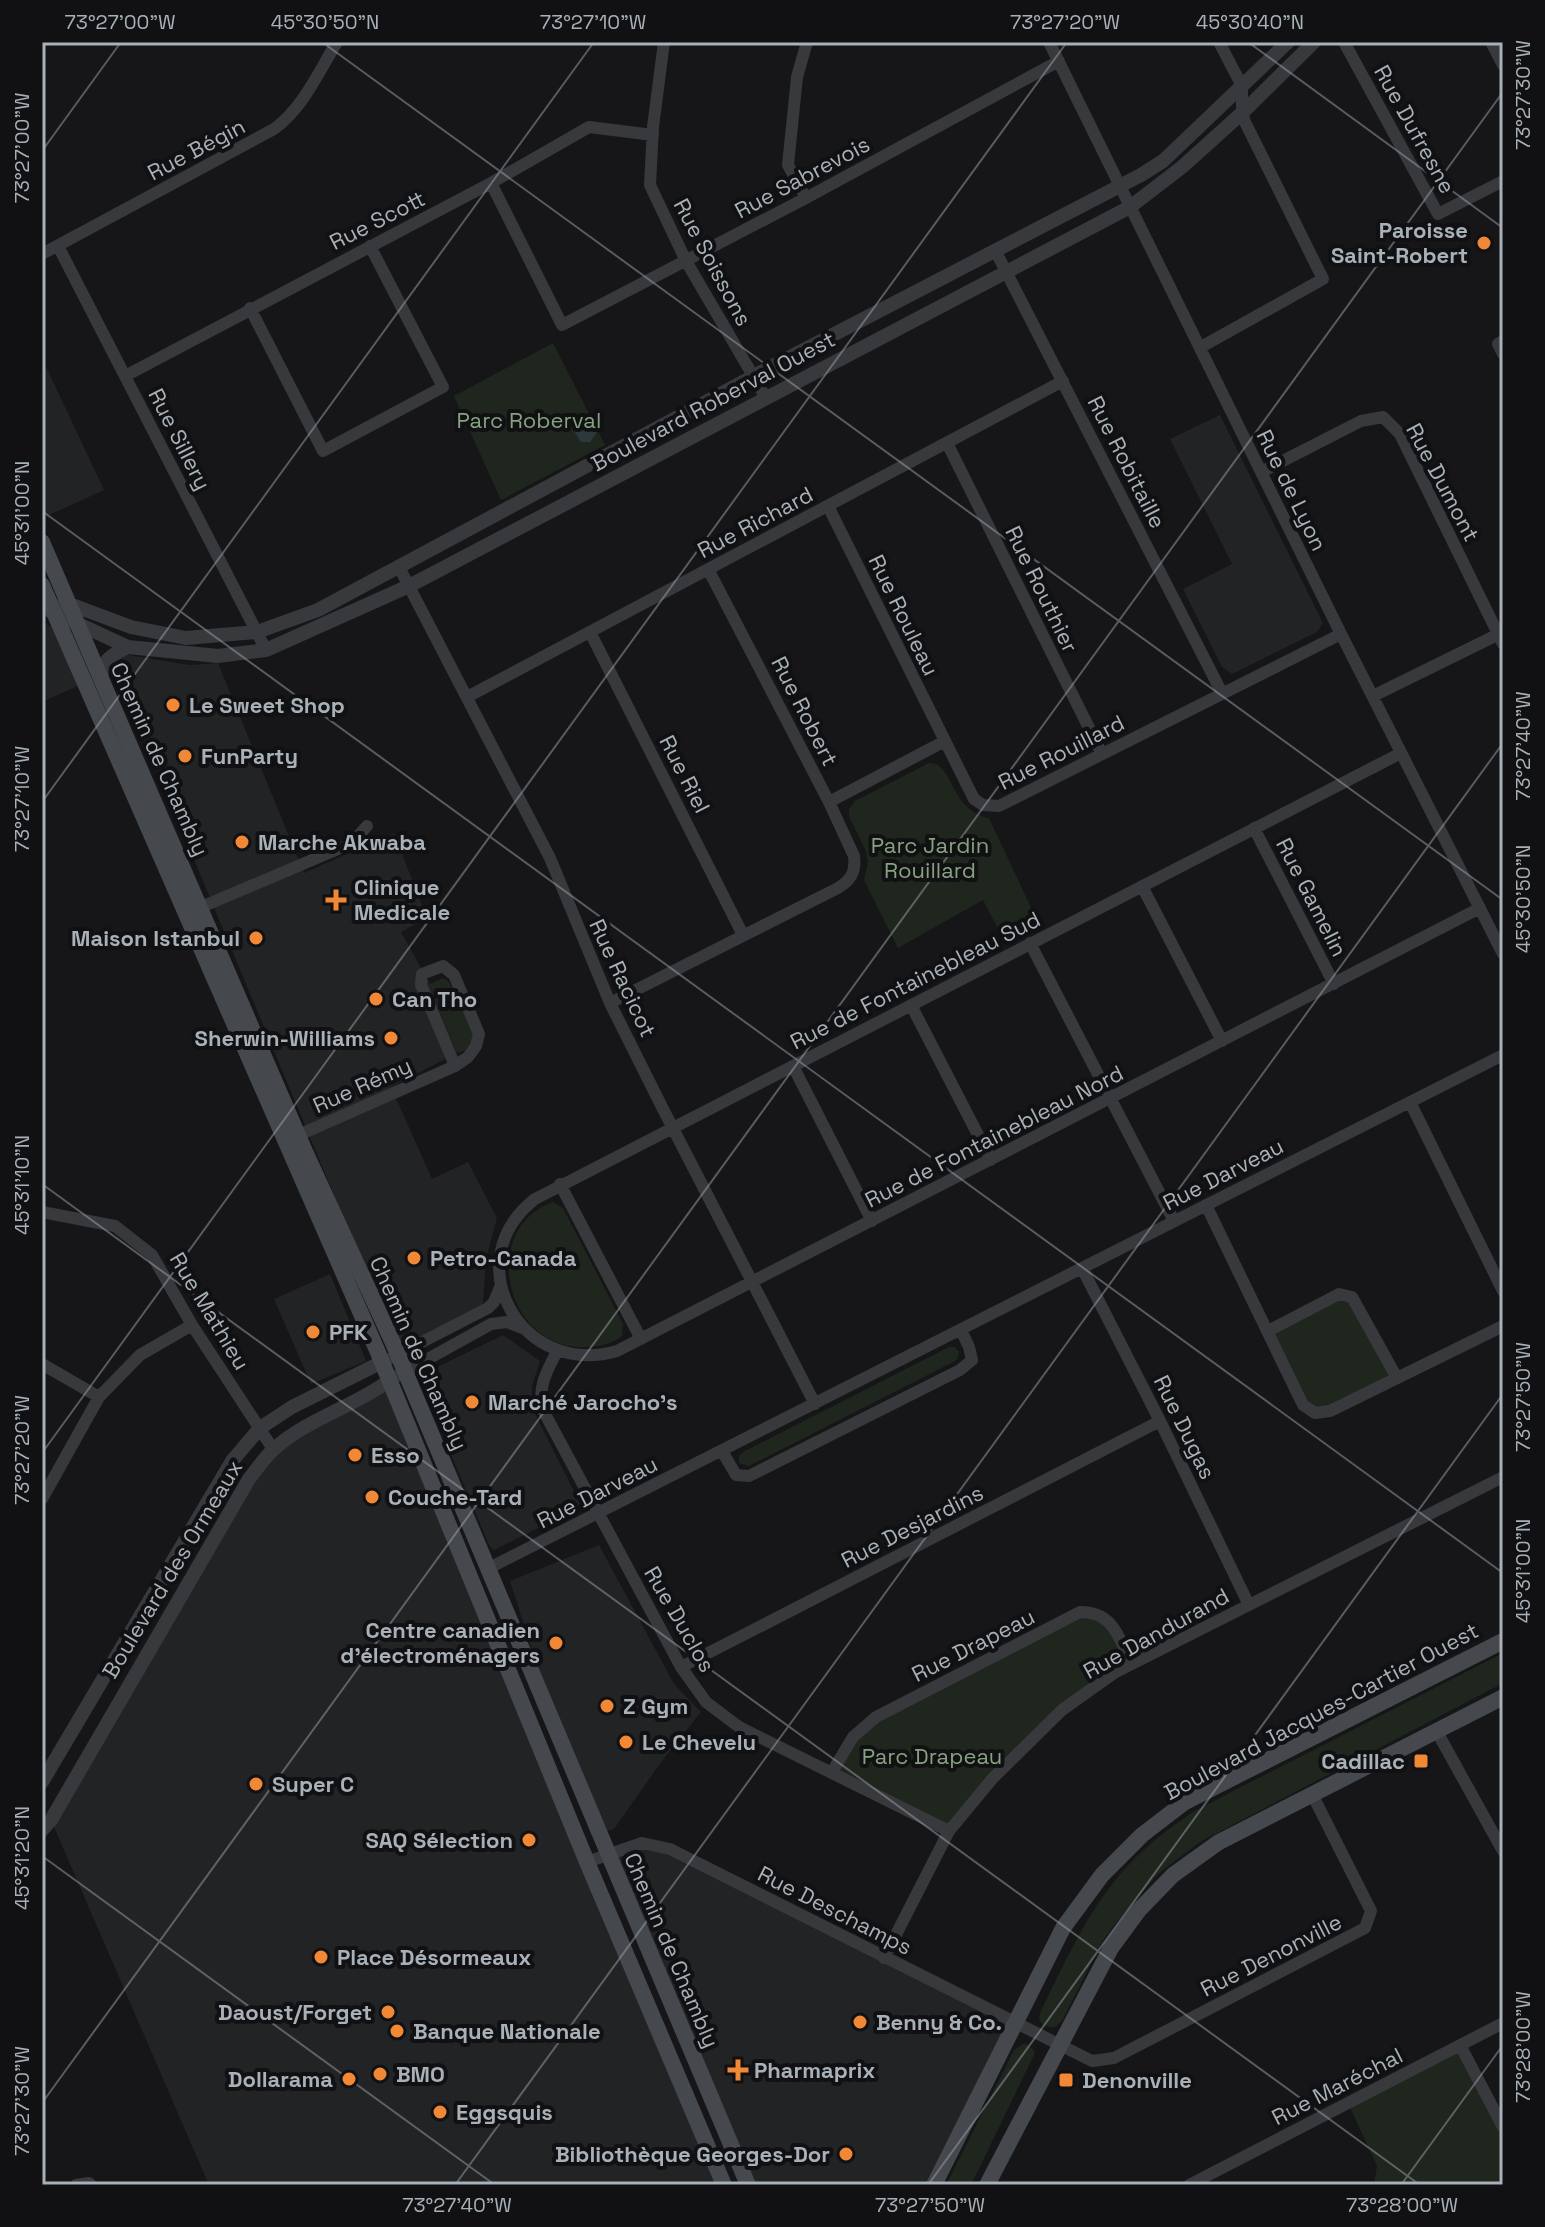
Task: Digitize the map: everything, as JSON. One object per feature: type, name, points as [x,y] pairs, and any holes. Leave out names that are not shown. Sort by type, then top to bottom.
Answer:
[{"type":"main road","name":"Chemin de Chambly","points":[[42,542],[49,599],[193,910],[390,1358],[587,1862],[724,2185]]},
{"type":"main road","name":"Chemin de Chambly","points":[[49,599],[77,624],[193,910]]},
{"type":"main road","name":"Chemin de Chambly","points":[[397,1376],[489,1568],[748,2185]]},
{"type":"main road","name":"Boulevard Jacques-Cartier Ouest","points":[[934,2185],[1063,1928],[1102,1875],[1142,1835],[1185,1802],[1503,1641]]},
{"type":"main road","points":[[993,2181],[1111,1948],[1139,1910],[1173,1875],[1219,1842],[1503,1697]]},
{"type":"street","name":"Rue Bégin","points":[[42,254],[290,118],[337,42]]},
{"type":"street","name":"Rue Soissons","points":[[664,42],[650,185],[686,261],[766,398]]},
{"type":"street","points":[[806,198],[788,165],[797,77],[808,42]]},
{"type":"street","name":"Rue de Lyon","points":[[1049,42],[1341,634],[1503,954]]},
{"type":"street","points":[[1201,347],[1323,279],[1242,113],[1242,86],[1219,42]]},
{"type":"street","name":"Boulevard Roberval Ouest","points":[[49,599],[131,627],[186,638],[257,632],[318,610],[1163,161],[1288,42]]},
{"type":"street","name":"Boulevard Roberval Ouest","points":[[77,624],[128,647],[218,656],[266,650],[409,586],[1130,207],[1182,167],[1314,42]]},
{"type":"street","name":"Rue Dufresne","points":[[1344,42],[1438,214],[1503,181]]},
{"type":"street","points":[[1491,42],[1503,65]]},
{"type":"street","name":"Rue Sabrevois","points":[[491,183],[562,325],[1059,61]]},
{"type":"street","name":"Rue Scott","points":[[125,376],[491,183],[589,127],[653,135]]},
{"type":"street","name":"Rue Sillery","points":[[58,246],[266,650]]},
{"type":"street","points":[[250,308],[323,451],[443,387],[370,246]]},
{"type":"street","name":"Rue Robitaille","points":[[995,250],[1222,693]]},
{"type":"street","points":[[1503,341],[1498,344],[1503,354]]},
{"type":"street","name":"Rue Richard","points":[[467,697],[1063,381]]},
{"type":"street","name":"Rue Dumont","points":[[1261,472],[1361,421],[1383,417],[1400,434],[1501,637]]},
{"type":"street","name":"Rue Routhier","points":[[947,443],[1102,754]]},
{"type":"street","name":"Rue Rouleau","points":[[828,506],[945,741]]},
{"type":"street","name":"Rue Racicot","points":[[399,567],[550,858],[610,1003],[815,1404]]},
{"type":"street","name":"Rue Robert","points":[[708,569],[854,856],[853,875],[838,888],[743,935]]},
{"type":"street","name":"Rue Riel","points":[[590,632],[743,935]]},
{"type":"street","name":"Rue Rouillard","points":[[945,741],[974,799],[991,807],[999,806],[1341,634]]},
{"type":"street","points":[[1373,696],[1501,637]]},
{"type":"street","points":[[101,679],[101,666],[108,657],[128,647]]},
{"type":"street","points":[[829,802],[945,741]]},
{"type":"street","name":"Rue de Fontainebleau Sud","points":[[501,1285],[499,1258],[512,1224],[527,1205],[560,1184],[1401,753]]},
{"type":"street","points":[[193,910],[352,843],[367,826]]},
{"type":"street","name":"Rue Gamelin","points":[[1254,828],[1334,984]]},
{"type":"street","points":[[1142,886],[1222,1041]]},
{"type":"street","name":"Rue de Fontainebleau Nord","points":[[523,1328],[557,1351],[596,1356],[617,1351],[1480,908]]},
{"type":"street","points":[[610,1003],[743,935]]},
{"type":"street","points":[[1030,943],[1174,1221]]},
{"type":"street","name":"Rue Rémy","points":[[292,1139],[455,1066],[468,1057],[476,1046],[479,1034],[454,975],[443,966],[422,974],[421,985],[455,1066]]},
{"type":"street","points":[[911,1005],[991,1160]]},
{"type":"street","name":"Rue Darveau","points":[[489,1568],[1503,1055]]},
{"type":"street","points":[[793,1066],[872,1221]]},
{"type":"street","points":[[1410,1102],[1503,1291]]},
{"type":"street","points":[[560,1184],[641,1339]]},
{"type":"street","points":[[1206,1205],[1303,1405],[1315,1413],[1330,1411],[1503,1326]]},
{"type":"street","name":"Rue Mathieu","points":[[42,1212],[115,1226],[152,1255],[192,1325],[273,1449]]},
{"type":"street","name":"Rue Dugas","points":[[1082,1268],[1249,1605]]},
{"type":"street","points":[[390,1358],[488,1308],[501,1285]]},
{"type":"street","points":[[501,1285],[514,1316],[523,1328]]},
{"type":"street","points":[[1268,1331],[1339,1294],[1352,1297],[1397,1378]]},
{"type":"street","points":[[397,1376],[491,1324],[507,1322],[523,1328]]},
{"type":"street","points":[[42,1499],[99,1397],[140,1355],[192,1325]]},
{"type":"street","points":[[722,1451],[736,1475],[749,1476],[966,1367],[972,1360],[961,1330]]},
{"type":"street","name":"Rue Duclos","points":[[557,1351],[541,1385],[541,1400],[547,1419],[681,1667],[706,1702],[739,1727],[949,1831]]},
{"type":"street","name":"Boulevard des Ormeaux","points":[[42,1782],[232,1461],[260,1428],[292,1407],[390,1358]]},
{"type":"street","points":[[42,1364],[99,1397]]},
{"type":"street","name":"Boulevard des Ormeaux","points":[[42,1830],[51,1820],[249,1479],[273,1449],[397,1376]]},
{"type":"street","name":"Rue Desjardins","points":[[681,1667],[1160,1421]]},
{"type":"street","name":"Rue Dandurand","points":[[884,1958],[949,1831],[993,1778],[1062,1710],[1114,1673],[1503,1477]]},
{"type":"street","name":"Rue Drapeau","points":[[832,1772],[853,1737],[876,1717],[1080,1612],[1097,1612],[1110,1621],[1132,1664]]},
{"type":"street","points":[[1436,1730],[1503,1851]]},
{"type":"street","name":"Rue Denonville","points":[[1061,2045],[1092,2061],[1114,2058],[1365,1928],[1371,1911],[1312,1794]]},
{"type":"street","name":"Rue Deschamps","points":[[587,1862],[642,1843],[670,1849],[1061,2045]]},
{"type":"street","name":"Rue Maréchal","points":[[1197,2183],[1503,2023]]},
{"type":"street","points":[[1460,2045],[1503,2127]]},
{"type":"street","points":[[76,2185],[91,2185]]},
{"type":"shaded area","points":[[42,358],[104,490],[47,516],[42,504]]},
{"type":"shaded area","points":[[578,415],[596,430],[590,442],[581,442],[570,425],[571,416]]},
{"type":"shaded area","points":[[1220,415],[1323,623],[1317,632],[1232,674],[1222,667],[1183,589],[1232,564],[1170,439]]},
{"type":"shaded area","points":[[42,622],[54,628],[80,685],[42,702]]},
{"type":"shaded area","points":[[128,655],[190,665],[218,663],[304,873],[394,833],[427,918],[401,932],[430,984],[457,1053],[391,1087],[432,1179],[468,1162],[497,1218],[486,1259],[483,1304],[398,1348],[114,668],[116,660]]},
{"type":"shaded area","points":[[330,1274],[366,1361],[311,1384],[274,1299]]},
{"type":"shaded area","points":[[503,1335],[540,1361],[532,1386],[532,1408],[580,1503],[578,1508],[494,1550],[489,1545],[420,1381],[423,1374]]},
{"type":"shaded area","points":[[390,1380],[724,2185],[209,2185],[51,1820],[273,1449]]},
{"type":"shaded area","points":[[599,1545],[674,1684],[701,1712],[614,1829],[591,1835],[510,1581]]},
{"type":"shaded area","points":[[656,1844],[1017,2023],[934,2185],[748,2185],[610,1861]]},
{"type":"green space","name":"Parc Roberval","points":[[553,343],[605,445],[501,500],[454,396]]},
{"type":"green space","name":"Parc Jardin Rouillard","points":[[929,763],[943,770],[966,806],[989,818],[1035,916],[1002,936],[983,900],[898,948],[864,880],[868,863],[866,851],[849,816],[849,809],[855,801]]},
{"type":"green space","points":[[443,978],[449,982],[477,1038],[472,1048],[457,1053],[430,984]]},
{"type":"green space","points":[[553,1202],[563,1208],[623,1324],[622,1336],[610,1343],[588,1347],[559,1343],[537,1330],[520,1310],[511,1286],[509,1261],[515,1236],[530,1216]]},
{"type":"green space","points":[[1339,1294],[1352,1297],[1397,1378],[1330,1411],[1303,1405],[1268,1331]]},
{"type":"green space","points":[[949,1347],[955,1347],[959,1352],[957,1360],[749,1466],[739,1463],[743,1452]]},
{"type":"green space","name":"Parc Drapeau","points":[[1080,1612],[1097,1612],[1132,1664],[1062,1710],[949,1831],[832,1772],[876,1717]]},
{"type":"green space","points":[[1503,1653],[1503,1683],[1200,1842],[1158,1874],[1102,1942],[1062,2021],[1054,2028],[1043,2025],[1039,2020],[1071,1950],[1102,1898],[1120,1874],[1167,1830],[1198,1809]]},
{"type":"green space","points":[[1025,2043],[1035,2051],[1033,2057],[971,2185],[946,2185],[1014,2050]]},
{"type":"green space","points":[[1460,2045],[1503,2127],[1503,2185],[1374,2185],[1377,2166],[1348,2103]]},
{"type":"place","name":"Paroisse Saint-Robert","points":[[1484,243]]},
{"type":"place","name":"Le Sweet Shop","points":[[173,705]]},
{"type":"place","name":"FunParty","points":[[185,756]]},
{"type":"place","name":"Marche Akwaba","points":[[242,842]]},
{"type":"place","name":"Clinique Medicale","points":[[336,900]]},
{"type":"place","name":"Maison Istanbul","points":[[256,938]]},
{"type":"place","name":"Can Tho","points":[[376,999]]},
{"type":"place","name":"Sherwin-Williams","points":[[391,1038]]},
{"type":"place","name":"Petro-Canada","points":[[414,1258]]},
{"type":"place","name":"PFK","points":[[313,1332]]},
{"type":"place","name":"Marché Jarocho's","points":[[472,1402]]},
{"type":"place","name":"Esso","points":[[355,1455]]},
{"type":"place","name":"Couche-Tard","points":[[372,1497]]},
{"type":"place","name":"Centre canadien d'électroménagers","points":[[556,1643]]},
{"type":"place","name":"Z Gym","points":[[607,1706]]},
{"type":"place","name":"Le Chevelu","points":[[626,1742]]},
{"type":"place","name":"Cadillac","points":[[1421,1761]]},
{"type":"place","name":"Super C","points":[[256,1784]]},
{"type":"place","name":"SAQ Sélection","points":[[529,1840]]},
{"type":"place","name":"Place Désormeaux","points":[[321,1957]]},
{"type":"place","name":"Daoust/Forget","points":[[388,2012]]},
{"type":"place","name":"Benny & Co.","points":[[860,2022]]},
{"type":"place","name":"Banque Nationale","points":[[397,2031]]},
{"type":"place","name":"Pharmaprix","points":[[738,2070]]},
{"type":"place","name":"BMO","points":[[380,2074]]},
{"type":"place","name":"Dollarama","points":[[349,2079]]},
{"type":"place","name":"Denonville","points":[[1066,2080]]},
{"type":"place","name":"Eggsquis","points":[[440,2112]]},
{"type":"place","name":"Bibliothèque Georges-Dor","points":[[846,2154]]}]
